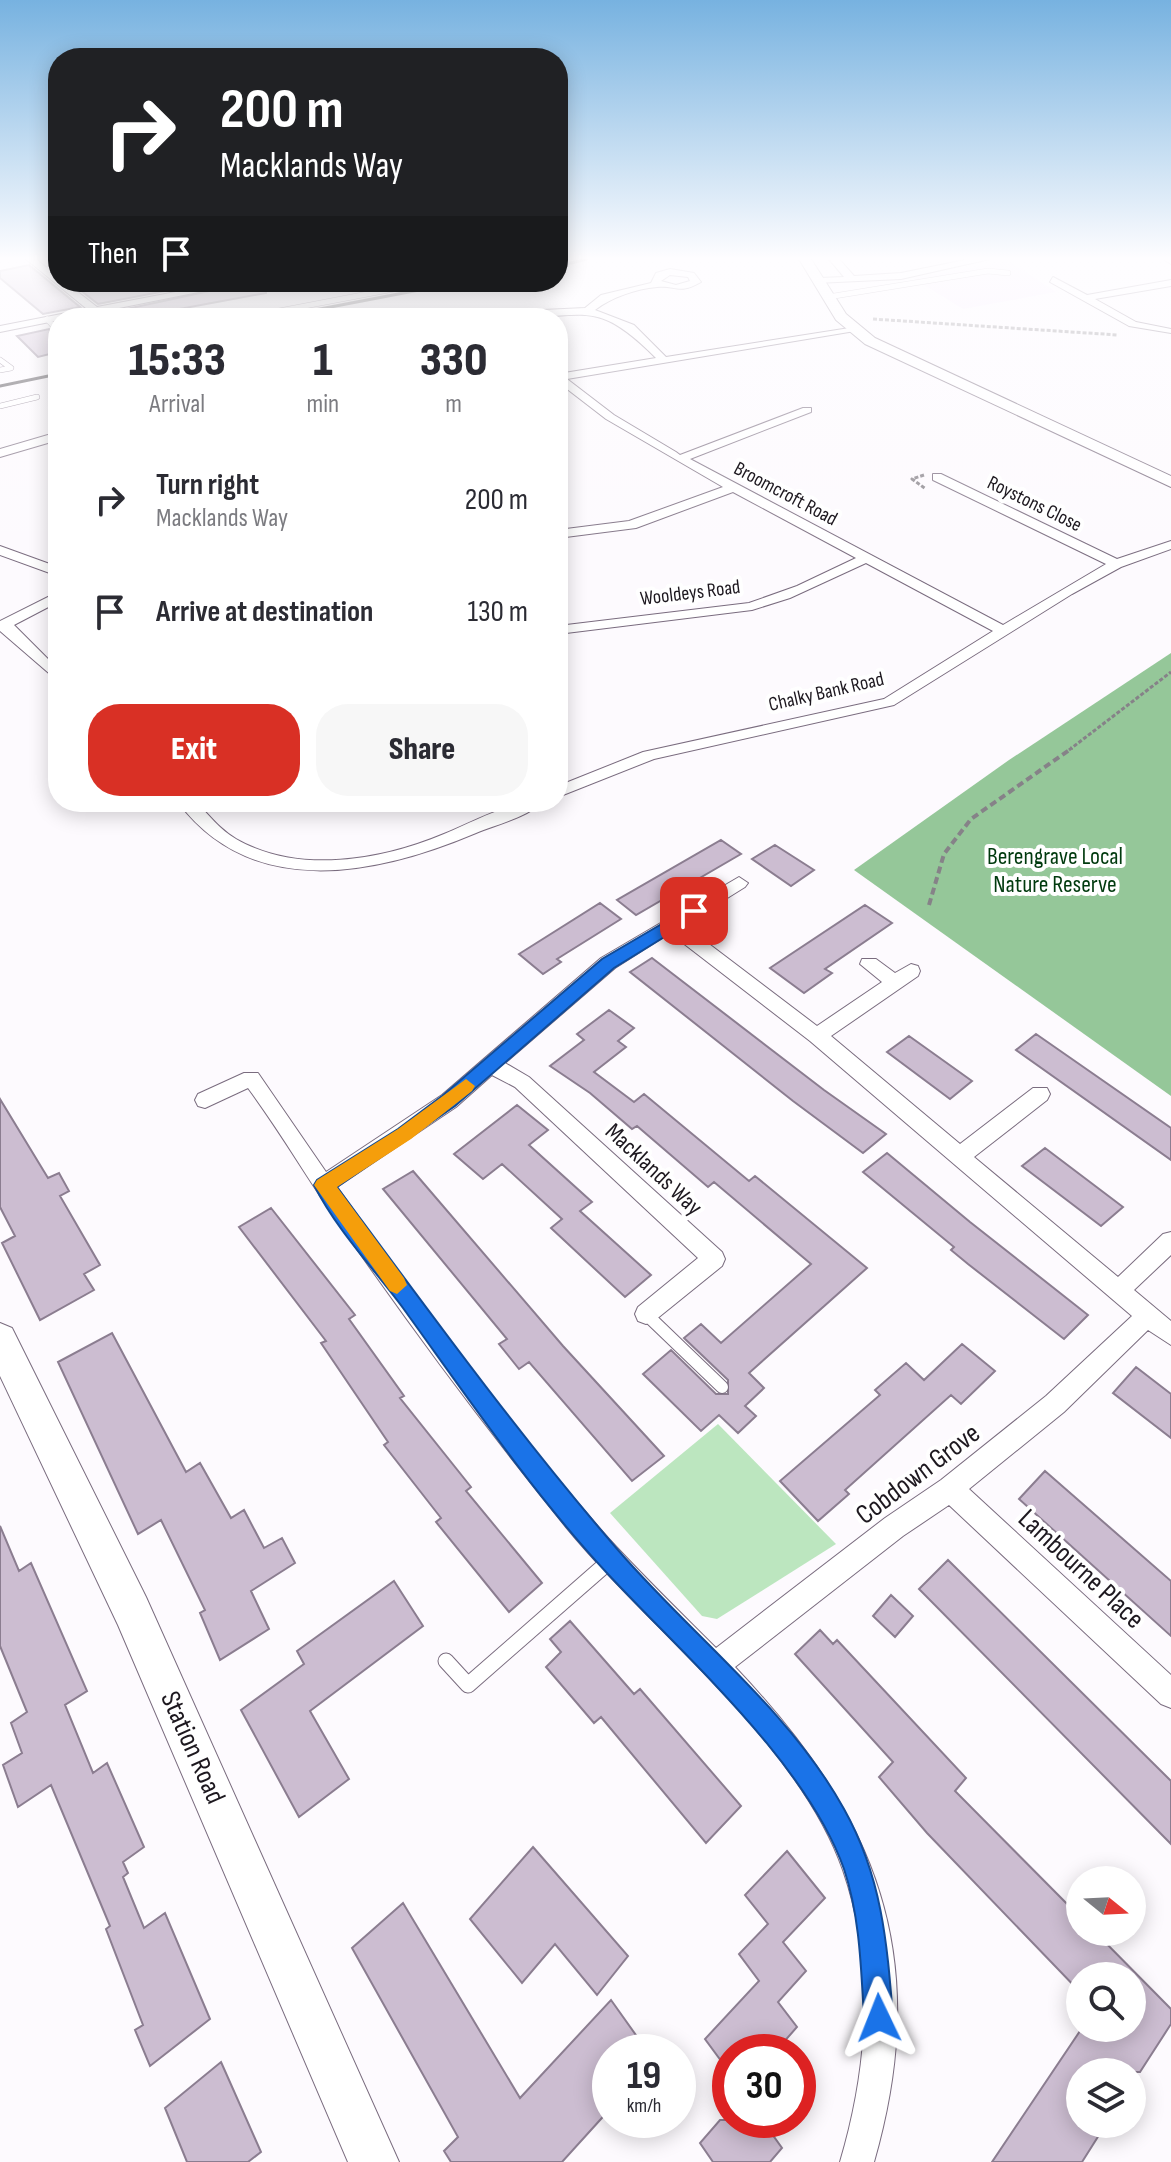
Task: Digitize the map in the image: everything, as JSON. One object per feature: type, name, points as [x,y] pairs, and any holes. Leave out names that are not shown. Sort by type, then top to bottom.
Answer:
[{"type":"main road","name":"Station Road","points":[[2,1347],[139,1625],[374,2162]]},
{"type":"street","points":[[568,375],[652,360]]},
{"type":"street","points":[[908,360],[1168,477]]},
{"type":"street","name":"Broomcroft Road","points":[[568,384],[622,425],[680,459],[1003,631]]},
{"type":"street","points":[[680,459],[808,411]]},
{"type":"street","points":[[0,453],[48,440]]},
{"type":"street","name":"Roystons Close","points":[[934,476],[1116,564]]},
{"type":"street","points":[[568,530],[631,525],[733,488]]},
{"type":"street","name":"Chalky Bank Road","points":[[568,788],[649,755],[734,733],[889,702],[1116,564],[1171,545]]},
{"type":"street","points":[[0,550],[48,568]]},
{"type":"street","name":"Wooldeys Road","points":[[568,628],[607,621],[736,610],[780,598],[866,558]]},
{"type":"street","points":[[48,601],[2,626],[48,668]]},
{"type":"street","points":[[197,812],[227,840],[261,856],[305,865],[352,866],[390,861],[510,812]]},
{"type":"street","points":[[324,1185],[405,1134],[608,963],[739,883]]},
{"type":"street","points":[[672,925],[817,1036],[1171,1335]]},
{"type":"street","points":[[817,1036],[903,976],[869,964]]},
{"type":"street","name":"Macklands Way","points":[[490,1064],[522,1082],[714,1259],[646,1314]]},
{"type":"street","points":[[205,1100],[251,1078],[324,1185],[503,1428],[611,1560],[766,1725],[812,1783],[835,1819],[857,1866],[872,1924],[879,2018],[874,2084],[857,2162]]},
{"type":"street","points":[[960,1156],[1040,1094]]},
{"type":"street","points":[[1118,1291],[1171,1241]]},
{"type":"street","name":"Cobdown Grove","points":[[713,1667],[894,1527],[950,1489],[1055,1404],[1147,1316]]},
{"type":"street","name":"Lambourne Place","points":[[950,1489],[1171,1694]]},
{"type":"lane","points":[[0,360],[11,368],[0,370]]},
{"type":"lane","points":[[0,406],[37,397]]},
{"type":"lane","points":[[646,1314],[722,1387]]},
{"type":"lane","points":[[446,1661],[468,1685],[611,1560]]},
{"type":"path","points":[[933,494],[912,479],[934,476]]},
{"type":"path","points":[[929,905],[944,854],[971,819],[1028,782],[1171,672]]},
{"type":"green space","name":"Berengrave Local Nature Reserve","points":[[1171,653],[1171,1096],[854,870],[1009,760]]},
{"type":"green space","points":[[718,1424],[836,1544],[717,1619],[702,1616],[610,1513]]},
{"type":"building","points":[[721,840],[741,854],[636,915],[617,900]]},
{"type":"building","points":[[775,845],[814,870],[791,886],[752,859]]},
{"type":"building","points":[[600,903],[621,919],[557,959],[561,962],[543,974],[519,954]]},
{"type":"building","points":[[865,905],[892,923],[825,969],[832,973],[804,993],[770,968]]},
{"type":"building","points":[[652,958],[886,1134],[863,1153],[793,1101],[630,972]]},
{"type":"building","points":[[609,1010],[634,1028],[618,1041],[626,1047],[594,1072],[634,1102],[644,1094],[749,1181],[755,1176],[867,1268],[749,1373],[764,1388],[745,1406],[756,1416],[738,1433],[719,1415],[701,1431],[643,1374],[671,1350],[716,1394],[728,1394],[728,1380],[684,1338],[701,1324],[721,1343],[811,1264],[714,1182],[708,1187],[637,1126],[632,1129],[590,1093],[550,1066],[584,1040],[577,1034]]},
{"type":"building","points":[[1036,1034],[1171,1128],[1171,1160],[1016,1050]]},
{"type":"building","points":[[909,1036],[972,1081],[950,1099],[887,1052]]},
{"type":"building","points":[[0,1099],[48,1178],[59,1173],[69,1191],[60,1196],[100,1265],[84,1274],[94,1290],[40,1320],[2,1243],[15,1236],[0,1207]]},
{"type":"building","points":[[517,1105],[548,1130],[529,1145],[592,1202],[580,1211],[651,1275],[625,1297],[551,1228],[562,1219],[502,1164],[483,1179],[454,1154]]},
{"type":"building","points":[[1045,1148],[1123,1207],[1101,1226],[1022,1166]]},
{"type":"building","points":[[887,1153],[1088,1315],[1064,1339],[968,1264],[951,1250],[954,1247],[863,1172]]},
{"type":"building","points":[[413,1171],[563,1346],[664,1456],[632,1481],[529,1362],[519,1369],[499,1344],[507,1339],[383,1189]]},
{"type":"building","points":[[271,1208],[355,1315],[349,1319],[404,1396],[400,1398],[471,1487],[466,1491],[542,1583],[509,1612],[436,1522],[441,1518],[384,1445],[388,1442],[321,1343],[326,1341],[239,1227]]},
{"type":"building","points":[[112,1333],[186,1472],[200,1463],[231,1518],[244,1510],[264,1548],[282,1538],[295,1563],[251,1591],[269,1629],[220,1660],[200,1613],[205,1610],[161,1520],[138,1534],[58,1362]]},
{"type":"building","points":[[962,1344],[995,1371],[961,1404],[951,1395],[845,1490],[849,1494],[818,1521],[780,1481],[880,1395],[875,1390],[906,1363],[924,1380]]},
{"type":"building","points":[[1136,1367],[1171,1394],[1171,1438],[1113,1393]]},
{"type":"building","points":[[1045,1471],[1171,1581],[1171,1636],[1019,1499]]},
{"type":"building","points":[[0,1526],[19,1571],[31,1563],[87,1691],[65,1705],[93,1773],[107,1763],[144,1847],[123,1862],[128,1873],[123,1877],[144,1928],[165,1913],[210,2019],[150,2066],[135,2030],[143,2025],[106,1929],[110,1926],[51,1785],[18,1807],[3,1765],[22,1753],[11,1723],[27,1712],[0,1646]]},
{"type":"building","points":[[948,1560],[1171,1781],[1171,1844],[919,1589]]},
{"type":"building","points":[[394,1581],[423,1626],[310,1711],[349,1779],[299,1817],[241,1710],[304,1664],[297,1651]]},
{"type":"building","points":[[891,1595],[913,1616],[895,1637],[873,1616]]},
{"type":"building","points":[[570,1621],[634,1694],[640,1689],[741,1806],[706,1843],[601,1717],[594,1723],[546,1667],[561,1652],[550,1639]]},
{"type":"building","points":[[820,1630],[833,1644],[837,1640],[966,1778],[955,1791],[1066,1903],[1066,1946],[1109,1946],[1125,1962],[1066,1962],[1066,1977],[927,1833],[879,1777],[893,1762],[795,1654]]},
{"type":"building","points":[[533,1847],[628,1956],[597,1995],[555,1944],[522,1983],[470,1919]]},
{"type":"building","points":[[787,1851],[825,1898],[783,1942],[806,1971],[778,2002],[797,2027],[791,2034],[712,2034],[712,2049],[705,2039],[759,1981],[739,1954],[768,1924],[745,1895]]},
{"type":"building","points":[[403,1903],[520,2098],[611,2000],[635,2034],[592,2034],[592,2129],[562,2162],[451,2162],[444,2151],[458,2137],[352,1948]]},
{"type":"building","points":[[1146,1984],[1171,2009],[1171,2024],[1146,2063],[1146,2058],[1066,2058],[1066,2138],[1097,2138],[1082,2162],[992,2162],[1073,2042],[1146,2042]]},
{"type":"building","points":[[221,2062],[261,2152],[248,2162],[187,2162],[165,2108]]},
{"type":"building","points":[[712,2129],[712,2138],[775,2138],[782,2148],[770,2162],[713,2162],[700,2143]]},
{"type":"railway","points":[[0,386],[48,376]]},
{"type":"slow traffic","points":[[397,1285],[324,1185],[405,1134],[466,1086]]},
{"type":"route","points":[[694,911],[608,963],[573,990],[449,1101],[405,1134],[324,1185],[503,1428],[611,1560],[766,1725],[812,1783],[835,1819],[857,1866],[872,1924],[879,2018]]}]
